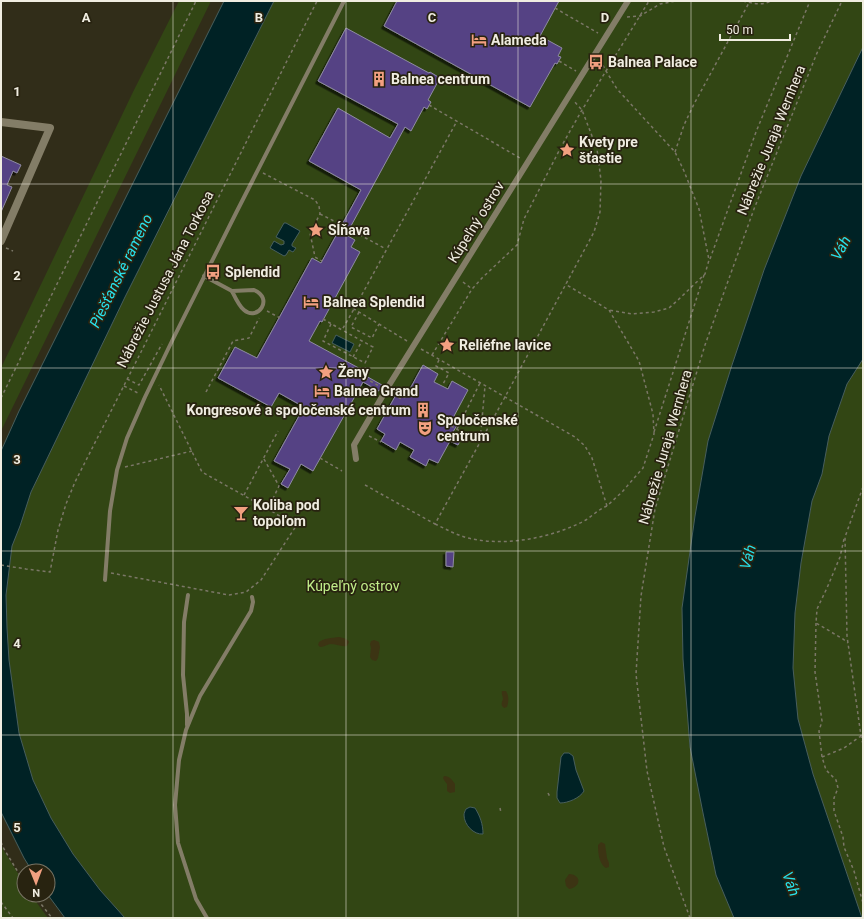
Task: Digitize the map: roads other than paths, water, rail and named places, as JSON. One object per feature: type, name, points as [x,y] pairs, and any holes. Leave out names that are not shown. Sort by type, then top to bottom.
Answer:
[{"type":"street","name":"Kúpeľný ostrov","points":[[356,459],[354,444],[386,390],[628,1]]},
{"type":"street","points":[[1,122],[50,128],[1,241]]},
{"type":"lane","points":[[105,580],[110,511],[117,470],[127,438],[151,384],[204,276],[344,1]]},
{"type":"lane","points":[[204,276],[232,291],[245,311],[248,313],[256,313],[263,309],[262,297],[258,292],[254,290],[232,291]]},
{"type":"lane","points":[[186,730],[187,714],[183,675],[184,622],[188,595]]},
{"type":"lane","points":[[208,918],[196,899],[178,843],[175,805],[179,760],[186,730],[200,696],[251,611],[253,602],[252,596]]},
{"type":"water","name":"Piešťanské rameno","points":[[224,1],[274,1],[125,297],[31,492],[12,546],[6,595],[9,660],[19,733],[33,780],[51,818],[73,854],[100,890],[125,918],[65,918],[54,903],[56,903],[56,863],[27,863],[1,812],[1,451],[19,411]]},
{"type":"water","name":"Váh","points":[[863,47],[863,359],[847,384],[829,436],[822,474],[812,501],[801,563],[795,613],[793,668],[798,719],[813,774],[862,918],[734,918],[716,875],[690,747],[683,659],[682,608],[695,516],[708,441],[764,270],[801,176]]},
{"type":"water","points":[[284,223],[300,231],[292,244],[292,246],[296,248],[293,252],[289,250],[284,256],[270,248],[274,241],[281,245],[284,244],[284,241],[276,237]]},
{"type":"water","points":[[336,335],[354,344],[350,352],[332,343]]},
{"type":"water","points":[[564,753],[569,753],[573,756],[576,770],[584,791],[574,800],[560,803],[557,798],[557,792],[561,757]]},
{"type":"water","points":[[470,807],[475,808],[478,814],[482,823],[483,834],[476,833],[470,829],[464,819],[466,809]]},
{"type":"place","name":"Alameda","points":[[479,40]]},
{"type":"place","name":"Balnea Palace","points":[[596,62]]},
{"type":"place","name":"Balnea centrum","points":[[379,79]]},
{"type":"place","name":"Kvety pre šťastie","points":[[567,150]]},
{"type":"place","name":"Sĺňava","points":[[316,230]]},
{"type":"place","name":"Splendid","points":[[213,272]]},
{"type":"place","name":"Balnea Splendid","points":[[311,302]]},
{"type":"place","name":"Reliéfne lavice","points":[[447,345]]},
{"type":"place","name":"Ženy","points":[[326,372]]},
{"type":"place","name":"Balnea Grand","points":[[322,391]]},
{"type":"place","name":"Kongresové a spoločenské centrum","points":[[423,410]]},
{"type":"place","name":"Spoločenské centrum","points":[[425,428]]},
{"type":"place","name":"Koliba pod topoľom","points":[[241,513]]}]
